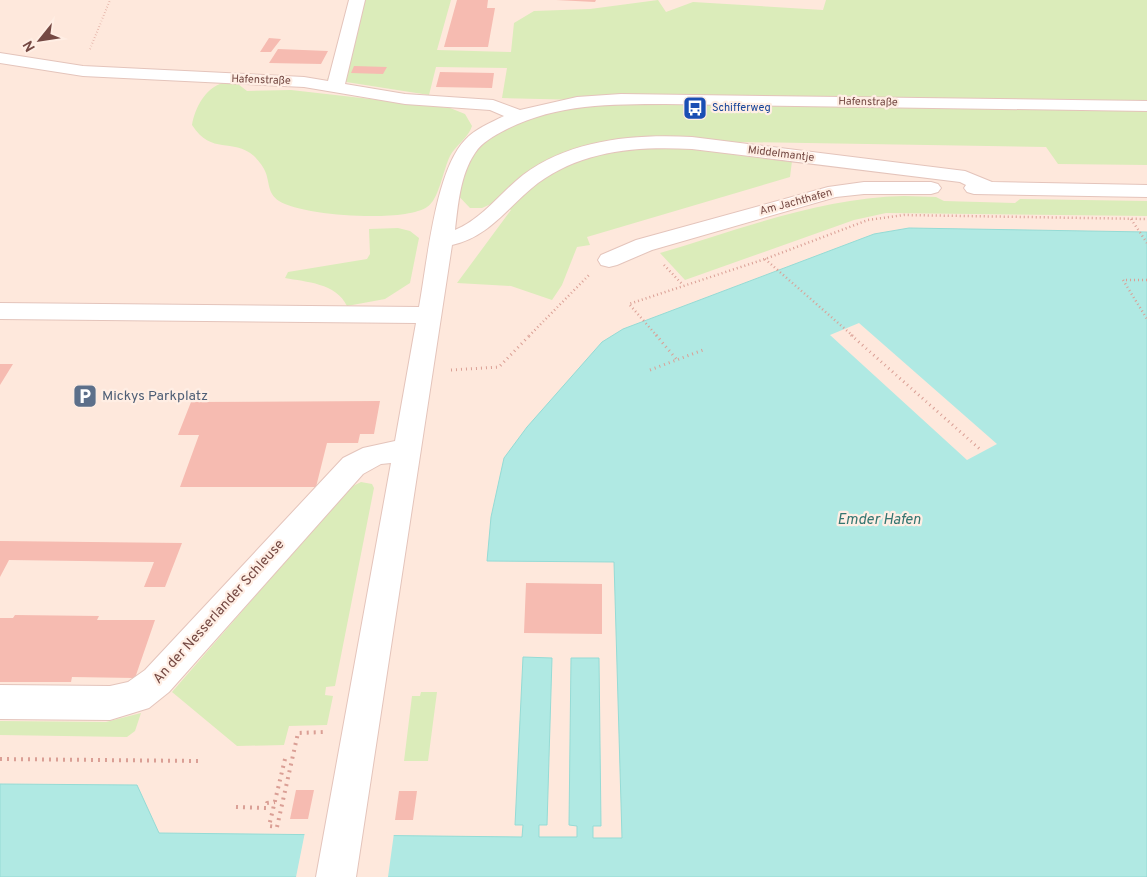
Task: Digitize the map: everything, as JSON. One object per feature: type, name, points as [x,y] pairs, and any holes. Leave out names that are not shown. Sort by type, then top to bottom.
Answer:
[{"type":"street","points":[[334,87],[357,0]]},
{"type":"street","name":"Hafenstraße","points":[[0,58],[83,71],[304,82],[405,99],[494,105],[519,116],[560,104],[588,100],[665,99],[1147,106]]},
{"type":"street","points":[[336,877],[451,188],[466,151],[485,134],[519,116]]},
{"type":"street","name":"Middelmantje","points":[[441,240],[469,234],[530,179],[545,169],[580,154],[628,144],[658,142],[692,143],[965,177],[990,189],[1147,191]]},
{"type":"street","name":"Am Jachthafen","points":[[609,260],[644,245],[835,191],[872,188],[990,189]]},
{"type":"street","points":[[0,311],[429,315]]},
{"type":"street","name":"An der Nesserlander Schleuse","points":[[0,702],[110,703],[130,699],[144,692],[157,681],[353,466],[369,457],[386,451],[408,452]]},
{"type":"path","points":[[83,71],[104,11],[110,0]]},
{"type":"path","points":[[677,360],[629,304],[765,258],[868,220],[884,216],[1147,219]]},
{"type":"path","points":[[1131,219],[1147,243]]},
{"type":"path","points":[[765,258],[982,452]]},
{"type":"path","points":[[445,370],[499,367],[589,274],[609,260]]},
{"type":"path","points":[[665,267],[682,285]]},
{"type":"path","points":[[1147,280],[1123,280],[1147,319]]},
{"type":"path","points":[[650,370],[703,350]]},
{"type":"path","points":[[285,759],[269,826],[277,827],[298,733],[326,732]]},
{"type":"path","points":[[0,759],[199,761]]},
{"type":"path","points":[[236,807],[266,808],[268,803],[274,805]]},
{"type":"green space","points":[[357,0],[451,0],[437,50],[511,52],[514,23],[534,11],[590,9],[658,0],[666,12],[693,2],[823,10],[826,0],[1147,0],[1147,165],[1058,164],[1046,147],[739,142],[736,155],[792,161],[790,177],[587,237],[590,245],[577,247],[562,285],[552,300],[511,286],[457,283],[511,210],[491,204],[482,208],[470,208],[451,188],[485,134],[583,100],[502,98],[507,68],[436,67],[429,95],[327,79],[341,61]]},
{"type":"green space","points":[[223,83],[238,84],[247,91],[291,90],[450,108],[465,114],[472,126],[468,134],[450,156],[435,198],[427,207],[415,212],[398,215],[376,216],[353,216],[309,211],[291,206],[275,198],[264,169],[254,156],[246,150],[207,140],[192,125],[198,106],[206,94]]},
{"type":"green space","points":[[904,196],[936,197],[944,201],[1015,203],[1020,199],[1147,201],[1147,216],[886,213],[854,220],[685,280],[660,253],[780,216],[842,202]]},
{"type":"green space","points":[[398,228],[410,231],[419,238],[410,283],[385,299],[347,306],[336,292],[328,288],[285,278],[288,272],[367,259],[370,254],[369,229]]},
{"type":"green space","points":[[361,482],[372,484],[374,488],[335,686],[326,687],[325,695],[333,696],[327,725],[289,726],[284,745],[237,746],[172,692],[349,488]]},
{"type":"green space","points":[[421,692],[437,692],[428,761],[404,761],[412,696],[420,696]]},
{"type":"green space","points":[[141,713],[135,731],[127,737],[0,735],[0,721],[106,722]]},
{"type":"water","name":"Emder Hafen","points":[[909,228],[1147,232],[1147,877],[0,877],[0,784],[137,785],[159,833],[522,837],[523,825],[515,825],[523,657],[552,658],[547,825],[539,825],[539,837],[577,837],[577,826],[569,825],[571,658],[599,658],[601,826],[593,826],[593,838],[622,838],[614,562],[487,561],[491,517],[504,458],[527,427],[602,342],[623,329],[874,234]]},
{"type":"pier","points":[[859,323],[997,444],[967,460],[830,335]]},
{"type":"pier","points":[[305,832],[394,833],[388,877],[296,877]]},
{"type":"building","points":[[457,0],[488,0],[487,8],[495,8],[488,47],[444,47]]},
{"type":"building","points":[[556,0],[596,0],[595,2]]},
{"type":"building","points":[[269,38],[281,39],[271,52],[260,52]]},
{"type":"building","points":[[278,49],[328,51],[321,64],[269,63]]},
{"type":"building","points":[[354,66],[387,67],[383,74],[351,73]]},
{"type":"building","points":[[440,72],[494,73],[492,88],[436,87]]},
{"type":"building","points":[[0,364],[13,364],[0,385]]},
{"type":"building","points":[[380,401],[374,434],[360,434],[358,443],[327,443],[316,487],[180,487],[199,435],[178,435],[191,402]]},
{"type":"building","points":[[0,541],[182,543],[165,587],[144,587],[154,562],[9,560],[0,577]]},
{"type":"building","points":[[526,583],[602,584],[602,634],[524,633]]},
{"type":"building","points":[[15,615],[99,616],[97,620],[155,620],[135,678],[72,677],[71,682],[0,682],[0,618],[13,618]]},
{"type":"building","points":[[296,790],[314,790],[308,819],[290,819]]},
{"type":"building","points":[[399,791],[417,791],[413,820],[395,820]]},
{"type":"place","name":"Schifferweg","points":[[695,108]]},
{"type":"place","name":"Mickys Parkplatz","points":[[85,396]]}]
